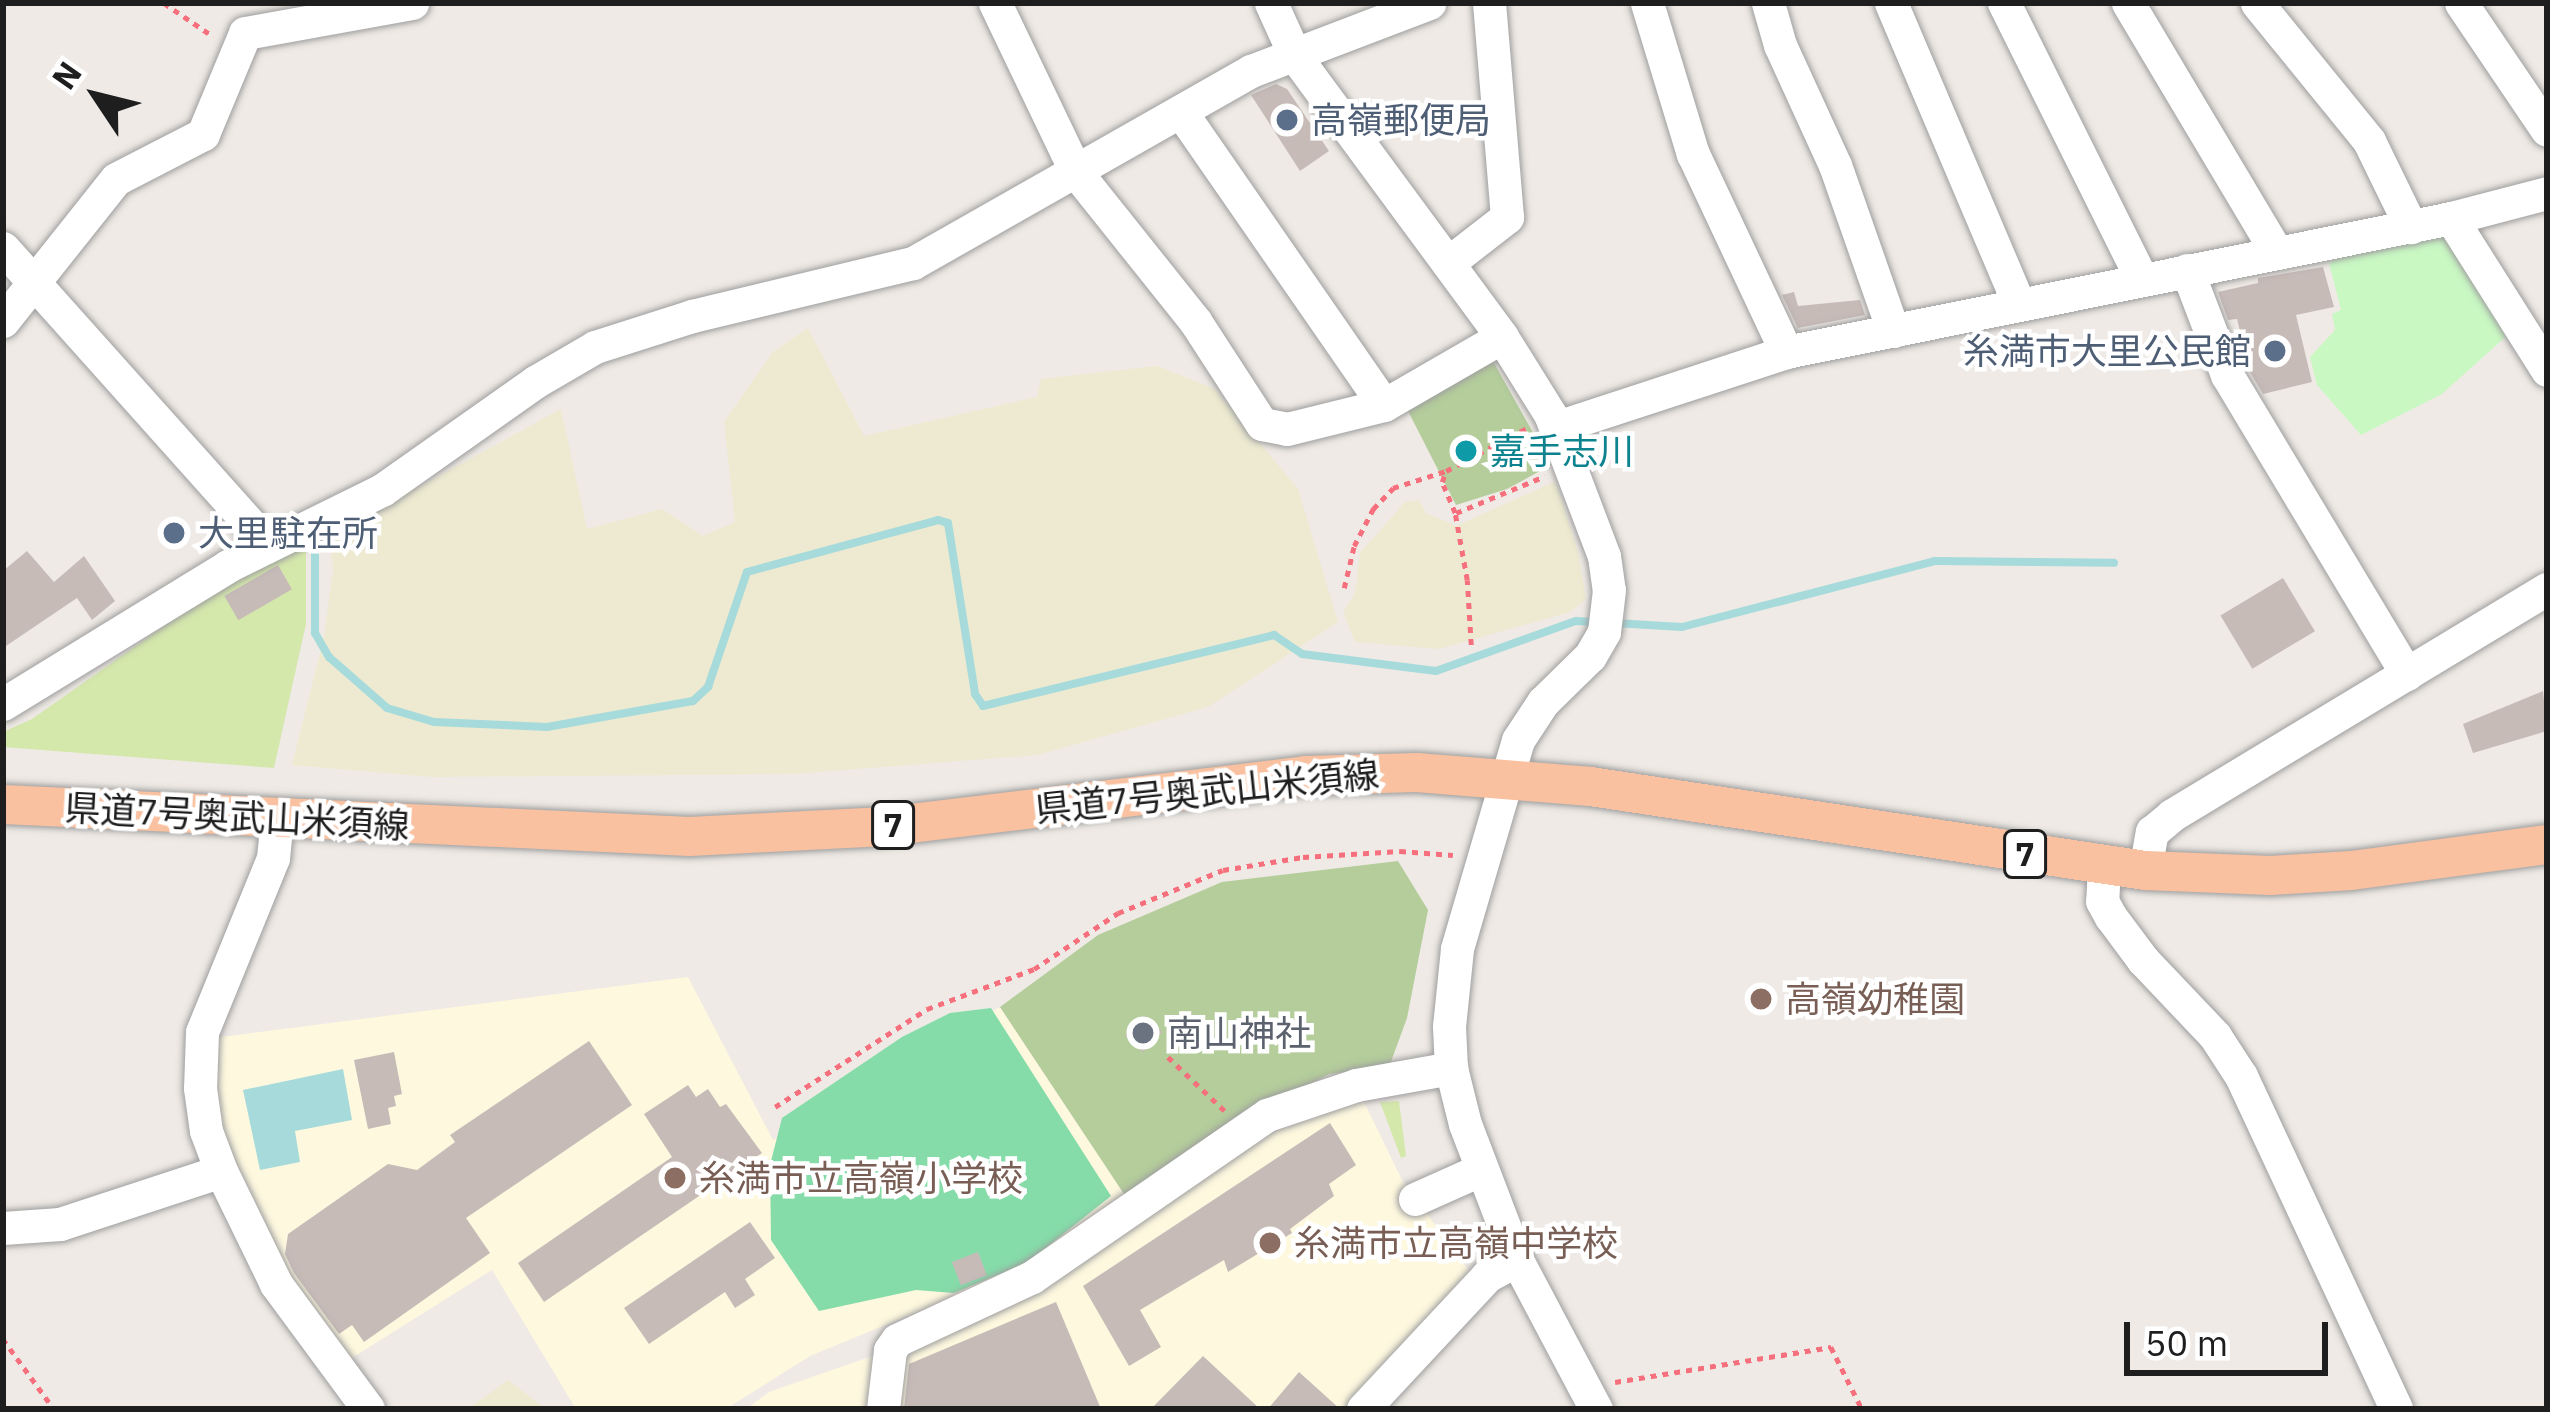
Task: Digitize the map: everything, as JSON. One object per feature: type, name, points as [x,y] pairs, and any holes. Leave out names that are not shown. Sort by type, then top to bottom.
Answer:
[{"type":"main road","name":"県道7号奥武山米須線","points":[[3,804],[640,836],[806,832],[1304,775],[1506,776],[2145,870],[2311,873],[2547,844]]},
{"type":"street","points":[[3,321],[116,179],[203,134],[245,34],[412,3]]},
{"type":"street","points":[[995,3],[1076,172],[1195,320],[1262,424],[1305,426],[1384,404],[1502,337]]},
{"type":"street","points":[[1271,3],[1294,56],[1502,337],[1554,421],[1586,501],[1610,590],[1604,632],[1590,656],[1529,721],[1506,776],[1457,949],[1451,1068],[1517,1260],[1590,1398]]},
{"type":"street","points":[[3,704],[268,544],[382,490],[536,382],[595,347],[692,316],[913,263],[1251,71],[1430,3]]},
{"type":"street","points":[[1448,263],[1507,217],[1490,3]]},
{"type":"street","points":[[1647,3],[1693,154],[1786,352]]},
{"type":"street","points":[[1768,3],[1780,45],[1835,165],[1893,332]]},
{"type":"street","points":[[1892,3],[2019,305]]},
{"type":"street","points":[[2003,3],[2142,280]]},
{"type":"street","points":[[2128,3],[2277,253]]},
{"type":"street","points":[[2257,3],[2369,141],[2411,226]]},
{"type":"street","points":[[2461,3],[2547,130]]},
{"type":"street","points":[[1181,112],[1384,404]]},
{"type":"street","points":[[1554,421],[1786,352],[2451,218],[2547,193]]},
{"type":"street","points":[[2451,218],[2547,370]]},
{"type":"street","points":[[3,248],[268,544]]},
{"type":"street","points":[[2187,270],[2227,375],[2407,674]]},
{"type":"street","points":[[2145,870],[2152,832],[2172,814],[2547,589]]},
{"type":"street","points":[[277,818],[273,858],[202,1032],[200,1088],[221,1171],[277,1284],[368,1409]]},
{"type":"street","points":[[2104,867],[2102,901],[2110,917],[2143,960],[2215,1036],[2241,1076],[2396,1409]]},
{"type":"street","points":[[883,1409],[890,1350],[897,1340],[1032,1277],[1268,1115],[1356,1085],[1451,1068]]},
{"type":"street","points":[[1415,1199],[1482,1169]]},
{"type":"street","points":[[3,1228],[60,1224],[221,1171]]},
{"type":"street","points":[[1363,1409],[1487,1276],[1517,1260]]},
{"type":"path","points":[[164,3],[237,53]]},
{"type":"path","points":[[1344,588],[1354,546],[1372,508],[1393,488],[1446,471],[1554,421]]},
{"type":"path","points":[[1455,513],[1507,496],[1570,460]]},
{"type":"path","points":[[1446,471],[1442,482],[1455,513],[1471,645]]},
{"type":"path","points":[[776,1107],[927,1009],[1034,969],[1118,914],[1223,870],[1303,856],[1400,851],[1459,856]]},
{"type":"path","points":[[1168,1057],[1221,1108]]},
{"type":"path","points":[[3,1339],[54,1409]]},
{"type":"path","points":[[1590,1398],[1832,1347],[1862,1409]]},
{"type":"shaded area","points":[[808,328],[864,436],[1037,397],[1041,379],[1157,366],[1215,389],[1298,489],[1338,622],[1208,707],[1037,755],[794,774],[433,777],[292,765],[324,637],[333,569],[329,536],[561,409],[587,529],[662,509],[703,536],[735,522],[724,422],[773,352]]},
{"type":"shaded area","points":[[1556,481],[1586,599],[1570,612],[1439,649],[1355,642],[1343,612],[1355,593],[1360,553],[1405,502],[1419,500],[1426,513],[1456,526]]},
{"type":"shaded area","name":"糸満市立高嶺小学校","points":[[688,977],[773,1140],[1000,1007],[1126,1197],[1029,1266],[810,1356],[726,1409],[576,1409],[492,1270],[347,1361],[298,1298],[247,1202],[211,1098],[214,1038]]},
{"type":"shaded area","name":"糸満市立高嶺中学校","points":[[1363,1100],[1402,1180],[1469,1271],[1344,1409],[746,1409],[769,1392],[901,1346],[1170,1196],[1317,1106]]},
{"type":"shaded area","points":[[508,1380],[546,1409],[468,1409]]},
{"type":"green space","points":[[2449,231],[2511,332],[2442,394],[2361,435],[2317,385],[2310,357],[2335,330],[2332,314],[2341,310],[2329,263],[2354,250]]},
{"type":"green space","points":[[1493,361],[1551,465],[1507,489],[1456,505],[1407,409]]},
{"type":"green space","points":[[306,541],[306,624],[274,768],[3,747],[3,732],[32,719],[181,614]]},
{"type":"green space","points":[[1398,861],[1428,910],[1407,1018],[1389,1067],[1329,1074],[1230,1128],[1126,1197],[1000,1007],[1098,935],[1222,882]]},
{"type":"green space","points":[[991,1008],[1111,1196],[1028,1262],[954,1293],[916,1290],[819,1311],[771,1240],[770,1165],[782,1118],[902,1037],[950,1013]]},
{"type":"green space","points":[[1399,1101],[1406,1156],[1401,1158],[1380,1102]]},
{"type":"water","points":[[343,1069],[352,1120],[295,1131],[300,1162],[260,1170],[243,1090]]},
{"type":"building","name":"高嶺郵便局","points":[[1276,84],[1287,89],[1329,151],[1300,171],[1251,95]]},
{"type":"building","name":"糸満市大里公民館","points":[[2323,267],[2334,307],[2296,315],[2312,382],[2263,394],[2250,372],[2237,319],[2228,320],[2218,292],[2258,283],[2258,278]]},
{"type":"building","points":[[1794,292],[1798,306],[1860,300],[1865,315],[1798,328],[1782,295]]},
{"type":"building","points":[[27,551],[54,582],[84,556],[115,601],[92,620],[77,598],[3,648],[3,571]]},
{"type":"building","points":[[278,565],[292,589],[238,620],[224,596]]},
{"type":"building","points":[[2283,578],[2315,631],[2252,669],[2220,616]]},
{"type":"building","points":[[2543,691],[2547,731],[2473,753],[2463,724]]},
{"type":"building","name":"南山神社","points":[[1144,1015],[1162,1032],[1143,1053],[1125,1035]]},
{"type":"building","points":[[589,1041],[632,1105],[466,1218],[490,1253],[364,1342],[352,1325],[339,1334],[294,1273],[285,1254],[288,1234],[388,1164],[417,1170],[455,1142],[450,1135]]},
{"type":"building","points":[[394,1052],[402,1094],[394,1096],[396,1106],[388,1108],[391,1124],[368,1129],[354,1060]]},
{"type":"building","points":[[688,1085],[696,1097],[708,1089],[720,1107],[726,1104],[762,1153],[544,1302],[518,1263],[672,1157],[644,1114]]},
{"type":"building","points":[[1330,1123],[1356,1165],[1329,1184],[1334,1196],[1290,1229],[1292,1233],[1228,1272],[1224,1260],[1140,1310],[1161,1347],[1129,1366],[1083,1286]]},
{"type":"building","points":[[750,1222],[775,1258],[745,1279],[755,1295],[735,1308],[725,1292],[649,1344],[624,1308]]},
{"type":"building","points":[[978,1252],[987,1275],[961,1285],[952,1262]]},
{"type":"building","points":[[1056,1302],[1101,1409],[904,1409],[909,1364]]},
{"type":"building","points":[[1203,1356],[1260,1409],[1151,1409]]},
{"type":"building","points":[[1299,1372],[1340,1409],[1268,1409]]},
{"type":"waterway","points":[[315,537],[315,633],[329,657],[387,708],[434,722],[547,727],[693,701],[708,687],[747,572],[938,520],[948,523],[975,694],[983,706],[1274,635],[1302,654],[1436,671],[1576,621],[1593,622]]},
{"type":"waterway","points":[[1614,623],[1682,627],[1935,561],[2114,563]]},
{"type":"place","name":"高嶺郵便局","points":[[1287,120]]},
{"type":"place","name":"糸満市大里公民館","points":[[2275,351]]},
{"type":"place","name":"嘉手志川","points":[[1466,451]]},
{"type":"place","name":"大里駐在所","points":[[174,533]]},
{"type":"place","name":"高嶺幼稚園","points":[[1761,999]]},
{"type":"place","name":"南山神社","points":[[1143,1033]]},
{"type":"place","name":"糸満市立高嶺小学校","points":[[675,1178]]},
{"type":"place","name":"糸満市立高嶺中学校","points":[[1270,1243]]}]
